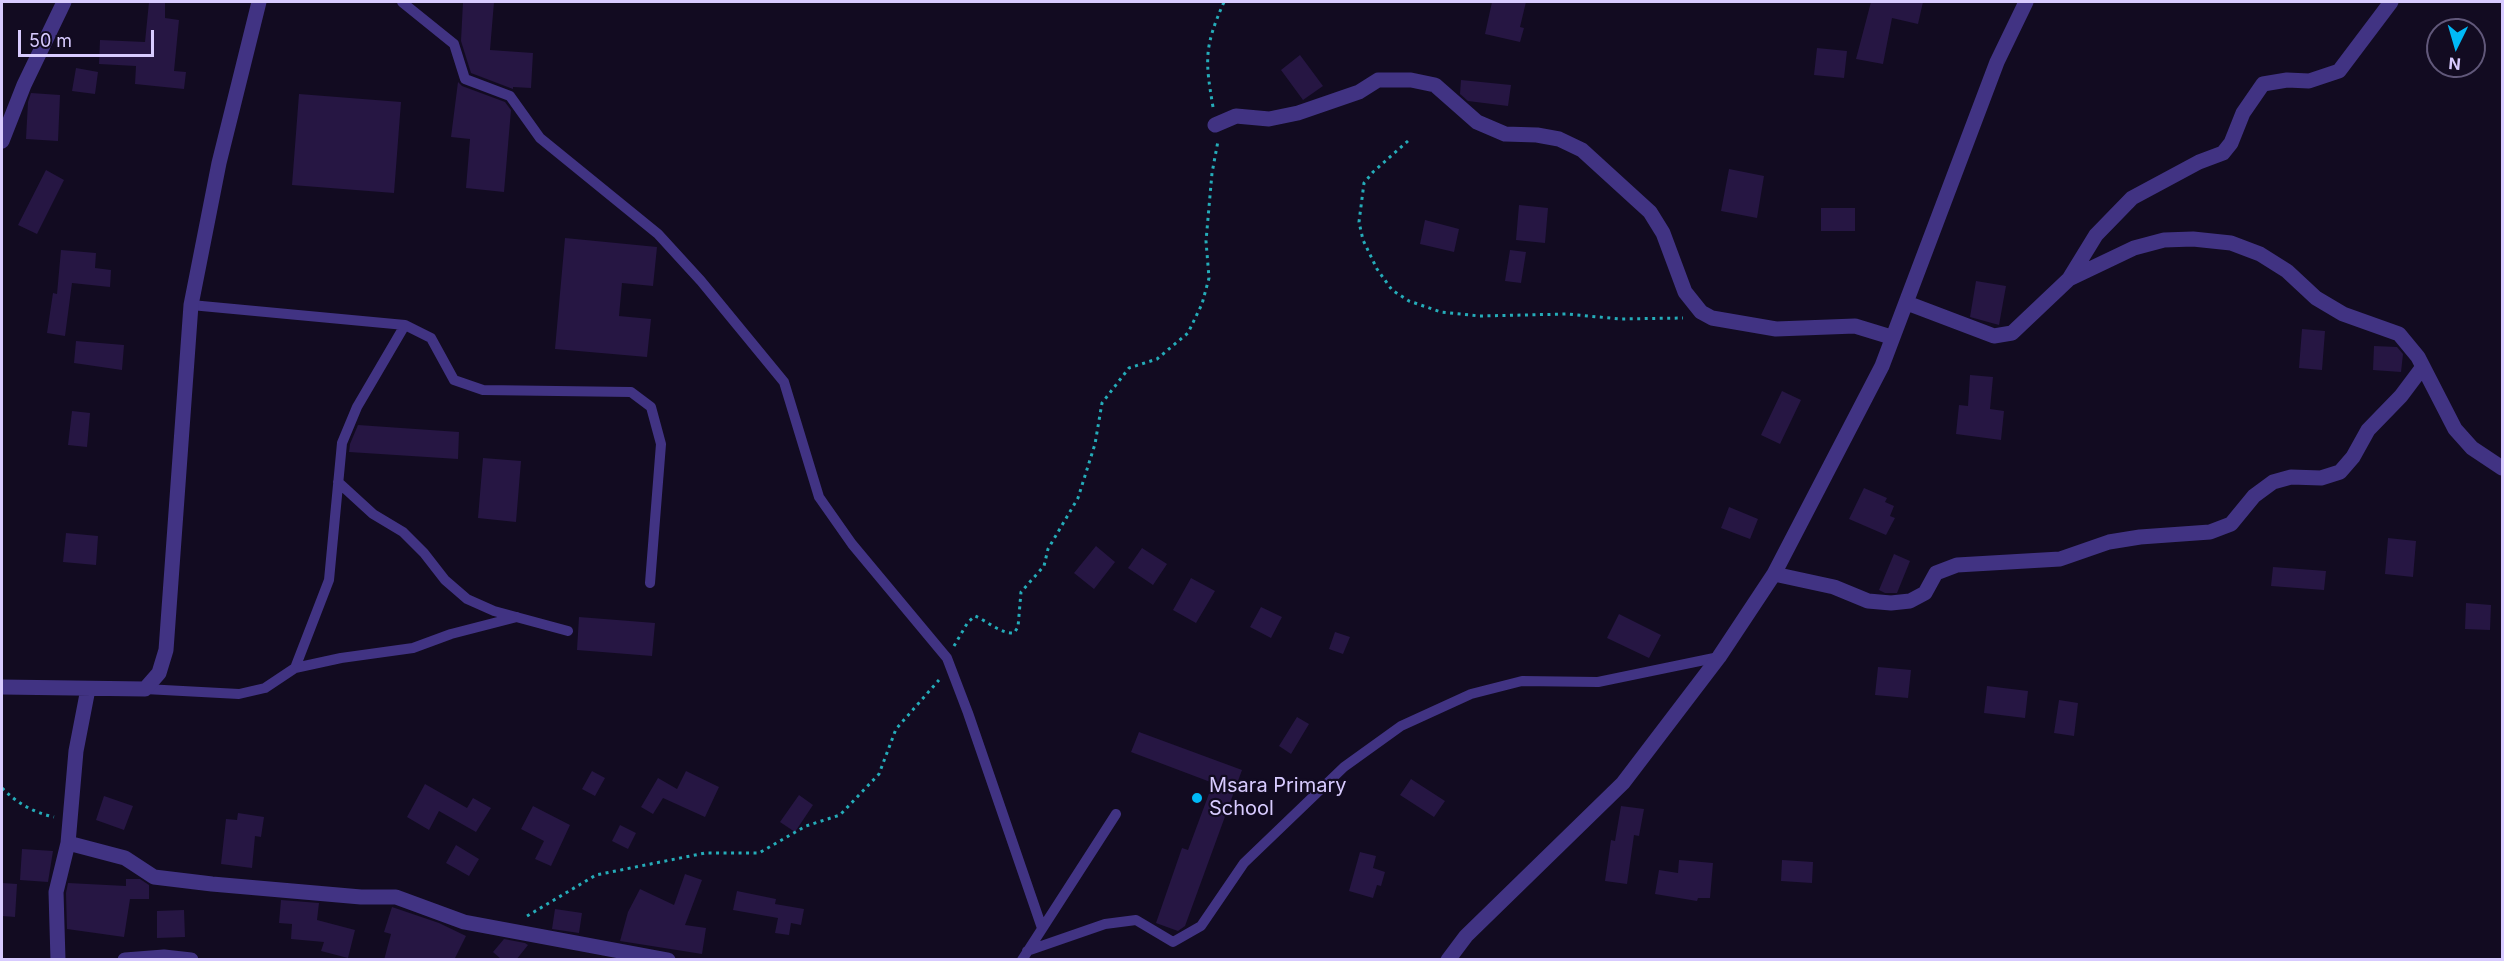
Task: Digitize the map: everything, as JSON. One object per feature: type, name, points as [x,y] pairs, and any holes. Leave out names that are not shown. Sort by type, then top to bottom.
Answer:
[{"type":"street","points":[[2,141],[24,85],[64,2]]},
{"type":"street","points":[[2,687],[145,689],[159,673],[166,650],[191,305],[219,163],[259,2]]},
{"type":"street","points":[[1448,960],[1466,936],[1623,783],[1719,657],[1774,574],[1882,366],[1996,62],[2025,2]]},
{"type":"street","points":[[1907,303],[1994,336],[2012,333],[2069,279],[2096,235],[2132,198],[2199,162],[2223,153],[2231,143],[2243,113],[2263,84],[2287,80],[2309,81],[2339,71],[2391,2]]},
{"type":"street","points":[[1215,125],[1236,116],[1269,119],[1298,113],[1359,92],[1378,80],[1411,80],[1435,86],[1477,122],[1505,134],[1537,135],[1559,139],[1582,150],[1650,212],[1663,233],[1685,292],[1701,312],[1712,318],[1776,329],[1855,326],[1891,338]]},
{"type":"street","points":[[2069,279],[2134,248],[2164,240],[2193,239],[2231,243],[2260,254],[2287,271],[2316,298],[2343,314],[2399,334],[2418,357],[2455,429],[2472,448],[2502,468]]},
{"type":"street","points":[[1774,574],[1834,587],[1868,601],[1891,603],[1910,601],[1925,592],[1936,573],[1958,565],[2060,559],[2109,543],[2140,537],[2210,532],[2231,524],[2254,496],[2273,482],[2291,477],[2321,478],[2340,472],[2353,457],[2368,430],[2401,396],[2422,368]]},
{"type":"street","points":[[58,960],[56,892],[68,843],[76,751],[88,689]]},
{"type":"street","points":[[68,843],[125,858],[154,877],[350,896],[396,897],[464,922],[668,960]]},
{"type":"street","points":[[125,960],[164,957],[191,960]]},
{"type":"lane","points":[[402,2],[454,44],[465,79],[510,96],[540,138],[658,234],[701,281],[784,382],[819,497],[852,544],[947,658],[1042,928]]},
{"type":"lane","points":[[191,305],[405,325],[431,338],[454,380],[483,390],[631,392],[651,407],[661,444],[650,583]]},
{"type":"lane","points":[[295,668],[329,580],[342,443],[357,407],[405,325]]},
{"type":"lane","points":[[338,482],[373,514],[403,532],[424,553],[445,580],[467,599],[494,611],[568,631]]},
{"type":"lane","points":[[145,689],[238,694],[265,688],[295,668],[413,648],[451,634],[517,617]]},
{"type":"lane","points":[[1024,955],[1105,924],[1136,920],[1173,942],[1188,935],[1201,926],[1244,863],[1344,768],[1401,726],[1471,694],[1521,681],[1598,682],[1719,657]]},
{"type":"lane","points":[[1024,955],[1116,814]]},
{"type":"path","points":[[504,929],[596,875],[705,853],[759,853],[806,826],[840,815],[879,774],[896,729],[940,678],[947,658],[968,622],[975,616],[1007,633],[1014,633],[1018,627],[1021,592],[1044,566],[1048,549],[1078,498],[1095,444],[1102,403],[1129,368],[1157,359],[1188,333],[1202,304],[1209,278],[1206,241],[1212,173],[1218,144],[1205,63],[1211,31],[1224,2]]},
{"type":"path","points":[[1408,141],[1364,183],[1359,222],[1363,240],[1377,269],[1392,290],[1409,301],[1441,312],[1479,316],[1567,314],[1631,320],[1658,317],[1712,318]]},
{"type":"path","points":[[2,788],[17,803],[38,813],[70,820]]},
{"type":"building","points":[[149,2],[165,2],[165,18],[179,20],[174,71],[186,72],[184,89],[135,84],[136,66],[99,64],[100,40],[145,42]]},
{"type":"building","points":[[463,2],[494,2],[490,50],[533,53],[531,88],[513,87],[513,89],[471,73],[461,41]]},
{"type":"building","points":[[1492,2],[1526,2],[1520,27],[1524,28],[1520,42],[1485,34]]},
{"type":"building","points":[[1871,2],[1923,2],[1918,24],[1892,18],[1883,64],[1856,59]]},
{"type":"building","points":[[1817,48],[1847,51],[1844,78],[1814,75]]},
{"type":"building","points":[[1300,55],[1323,86],[1303,100],[1281,70]]},
{"type":"building","points":[[76,68],[98,72],[95,94],[72,91]]},
{"type":"building","points":[[1461,80],[1511,85],[1508,106],[1468,101],[1460,94]]},
{"type":"building","points":[[458,82],[462,86],[505,102],[511,110],[504,192],[466,188],[470,139],[451,137]]},
{"type":"building","points":[[31,93],[60,95],[58,141],[26,139],[28,102]]},
{"type":"building","points":[[299,94],[401,102],[394,193],[292,185]]},
{"type":"building","points":[[1729,169],[1764,176],[1757,218],[1721,211]]},
{"type":"building","points":[[46,170],[64,180],[37,234],[18,225]]},
{"type":"building","points":[[1519,205],[1548,208],[1545,243],[1516,240]]},
{"type":"building","points":[[1821,208],[1855,208],[1855,231],[1821,231]]},
{"type":"building","points":[[1425,220],[1459,229],[1454,252],[1420,244]]},
{"type":"building","points":[[565,238],[657,247],[653,286],[622,283],[619,316],[651,319],[647,357],[555,349]]},
{"type":"building","points":[[61,250],[96,253],[95,268],[111,270],[110,287],[72,283],[65,336],[47,333],[53,293],[57,294]]},
{"type":"building","points":[[1510,250],[1526,252],[1521,283],[1505,281]]},
{"type":"building","points":[[1976,281],[2006,286],[1999,325],[1970,317]]},
{"type":"building","points":[[2302,329],[2325,331],[2322,370],[2299,368]]},
{"type":"building","points":[[76,341],[124,345],[122,370],[74,363]]},
{"type":"building","points":[[2374,346],[2397,347],[2403,354],[2401,372],[2373,370]]},
{"type":"building","points":[[1970,375],[1993,377],[1990,409],[2004,411],[2001,440],[1956,434],[1959,405],[1968,406]]},
{"type":"building","points":[[1782,391],[1801,400],[1780,444],[1761,435]]},
{"type":"building","points":[[72,411],[90,413],[87,447],[68,445]]},
{"type":"building","points":[[358,425],[459,432],[458,459],[349,452]]},
{"type":"building","points":[[483,458],[521,461],[516,522],[478,518]]},
{"type":"building","points":[[1864,488],[1887,498],[1885,502],[1894,506],[1890,516],[1895,518],[1886,535],[1849,519]]},
{"type":"building","points":[[1729,507],[1758,519],[1750,539],[1721,528]]},
{"type":"building","points":[[66,533],[98,536],[96,565],[63,562]]},
{"type":"building","points":[[2388,538],[2416,541],[2413,577],[2385,574]]},
{"type":"building","points":[[1096,546],[1115,562],[1094,589],[1074,573]]},
{"type":"building","points":[[1142,548],[1167,564],[1153,585],[1128,568]]},
{"type":"building","points":[[1894,554],[1910,561],[1897,593],[1885,593],[1879,590]]},
{"type":"building","points":[[2273,567],[2326,571],[2324,590],[2271,586]]},
{"type":"building","points":[[1191,578],[1215,591],[1196,623],[1173,610]]},
{"type":"building","points":[[2466,603],[2491,605],[2490,630],[2465,629]]},
{"type":"building","points":[[1261,607],[1282,617],[1271,638],[1250,627]]},
{"type":"building","points":[[1619,614],[1661,635],[1649,658],[1607,638]]},
{"type":"building","points":[[579,617],[655,623],[652,656],[577,650]]},
{"type":"building","points":[[1335,632],[1350,637],[1343,654],[1329,649]]},
{"type":"building","points":[[1878,667],[1911,670],[1908,698],[1875,695]]},
{"type":"building","points":[[1987,686],[2028,691],[2025,718],[1984,713]]},
{"type":"building","points":[[2059,700],[2078,703],[2074,736],[2054,733]]},
{"type":"building","points":[[1297,717],[1309,724],[1291,754],[1279,746]]},
{"type":"building","points":[[1139,732],[1242,770],[1185,926],[1178,931],[1156,923],[1182,848],[1188,850],[1213,783],[1131,752]]},
{"type":"building","points":[[592,771],[605,778],[595,796],[582,789]]},
{"type":"building","points":[[686,771],[719,787],[705,817],[663,798],[653,814],[641,807],[658,778],[677,789]]},
{"type":"building","points":[[1411,779],[1445,801],[1434,817],[1400,795]]},
{"type":"building","points":[[425,784],[467,808],[473,798],[491,808],[476,832],[439,811],[429,830],[407,817]]},
{"type":"building","points":[[799,795],[813,805],[795,832],[780,822]]},
{"type":"building","points":[[104,796],[133,806],[124,830],[96,820]]},
{"type":"building","points":[[533,806],[570,825],[551,866],[535,859],[544,841],[521,829]]},
{"type":"building","points":[[1621,806],[1644,809],[1639,836],[1634,835],[1627,884],[1605,881],[1611,840],[1615,841]]},
{"type":"building","points":[[238,813],[264,817],[261,837],[255,836],[252,868],[221,864],[226,819],[237,820]]},
{"type":"building","points":[[620,825],[636,833],[628,849],[612,841]]},
{"type":"building","points":[[456,845],[479,859],[469,876],[446,863]]},
{"type":"building","points":[[22,849],[53,851],[48,882],[20,880]]},
{"type":"building","points":[[1360,852],[1376,856],[1373,868],[1385,872],[1381,886],[1377,885],[1373,898],[1349,891]]},
{"type":"building","points":[[1679,860],[1713,863],[1710,898],[1698,898],[1697,901],[1655,894],[1659,870],[1678,873]]},
{"type":"building","points":[[1782,860],[1813,862],[1812,883],[1781,881]]},
{"type":"building","points":[[685,874],[702,880],[685,925],[706,928],[702,954],[620,941],[628,912],[640,889],[674,905]]},
{"type":"building","points":[[126,879],[140,879],[149,885],[149,899],[130,899],[124,937],[67,929],[68,883],[126,886]]},
{"type":"building","points":[[2,883],[17,884],[15,917],[2,916]]},
{"type":"building","points":[[737,891],[776,899],[775,904],[804,909],[801,925],[791,923],[789,935],[775,933],[778,918],[733,910]]},
{"type":"building","points":[[281,900],[319,903],[317,920],[355,930],[348,958],[321,951],[324,942],[291,939],[292,924],[279,923]]},
{"type":"building","points":[[392,907],[439,923],[466,936],[454,960],[384,960],[391,934],[384,932]]},
{"type":"building","points":[[555,909],[582,913],[579,933],[552,929]]},
{"type":"building","points":[[184,910],[185,937],[157,938],[157,911]]},
{"type":"building","points":[[504,939],[528,945],[516,960],[502,960],[493,952]]},
{"type":"place","name":"Msara Primary School","points":[[1197,798]]}]
